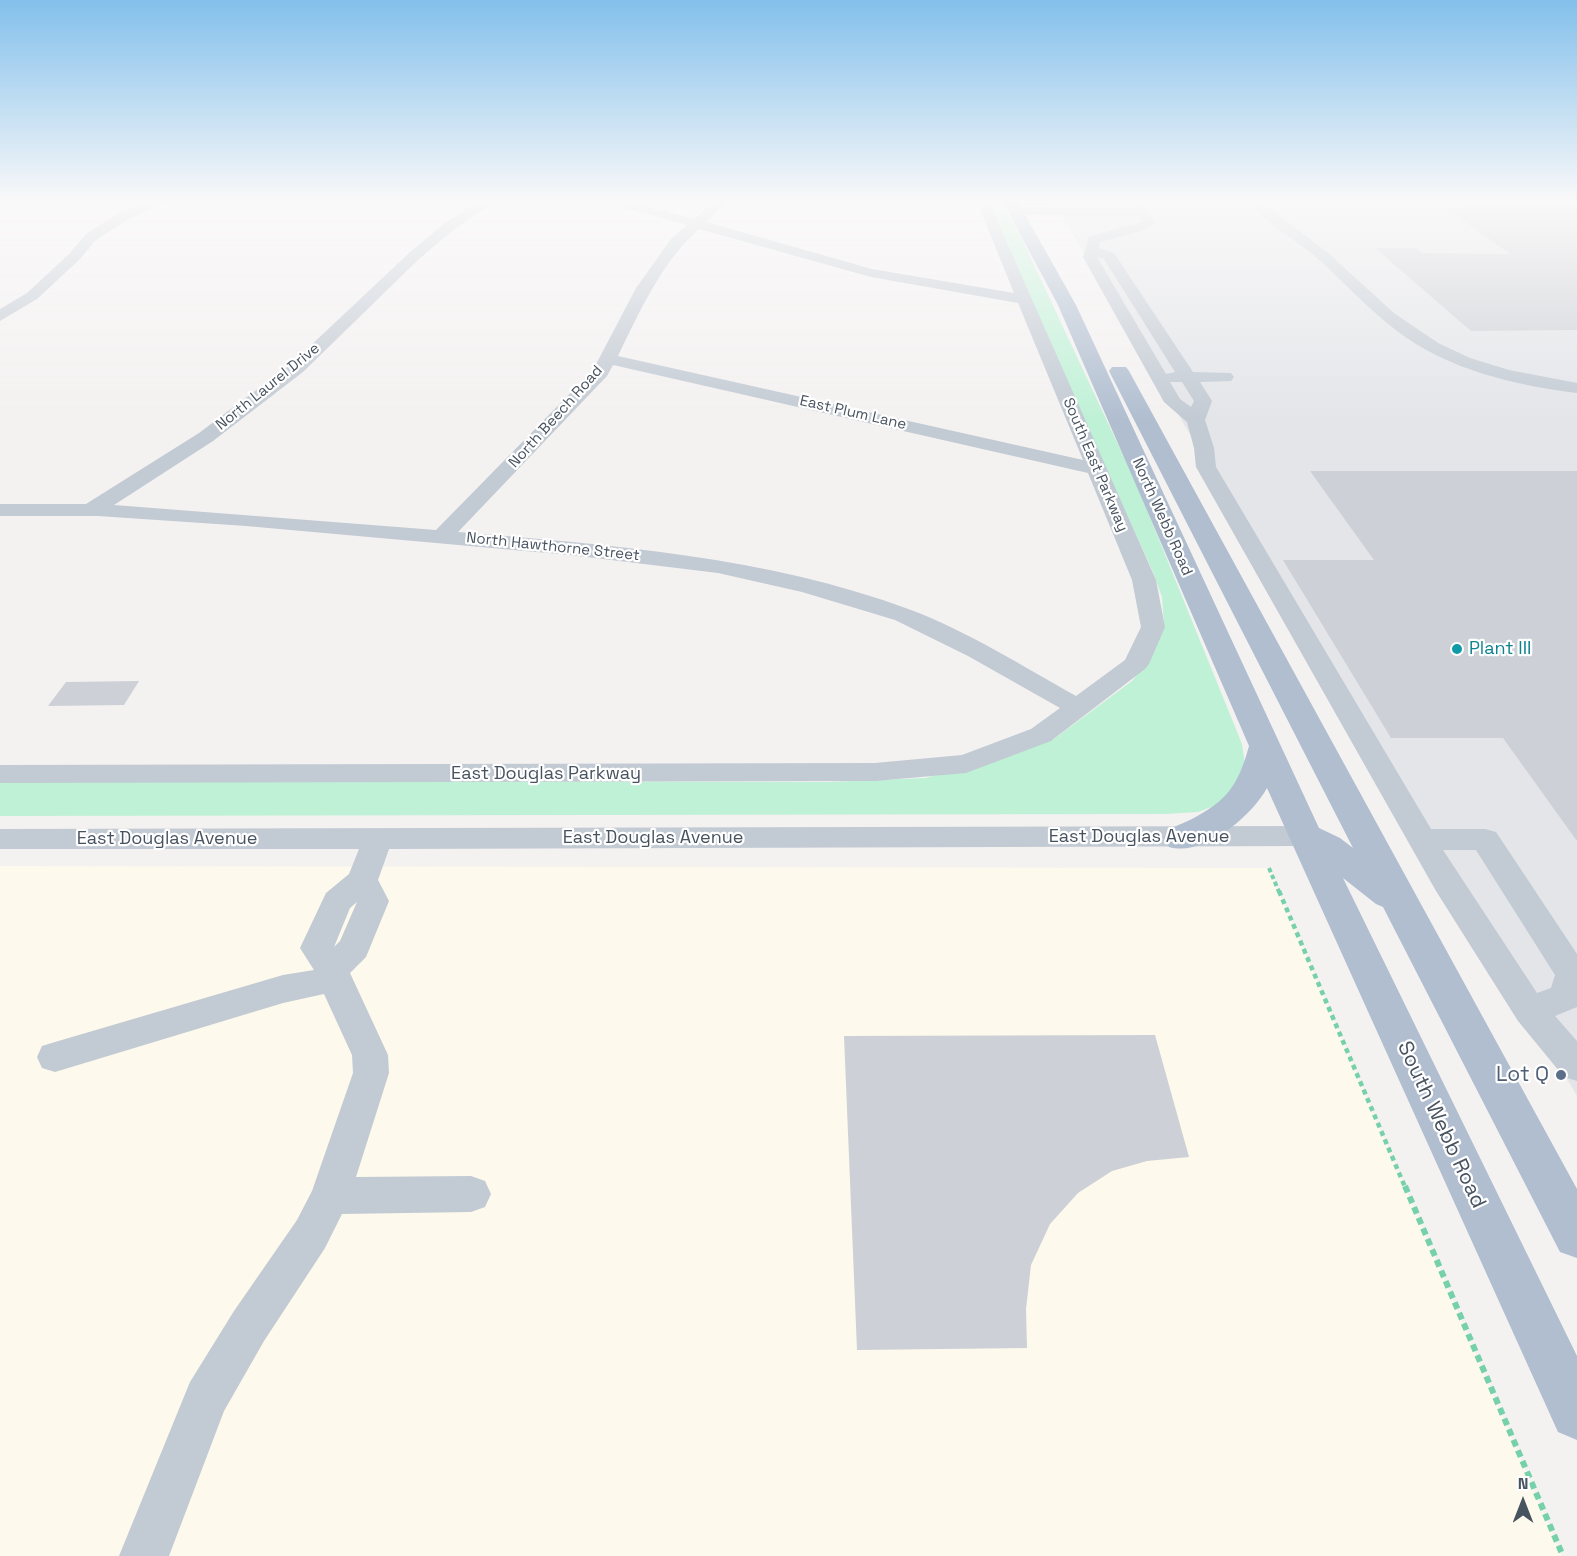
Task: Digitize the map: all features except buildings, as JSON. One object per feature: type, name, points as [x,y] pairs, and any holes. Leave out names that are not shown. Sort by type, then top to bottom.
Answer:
[{"type":"main road","name":"North Webb Road","points":[[1053,275],[1305,837]]},
{"type":"main road","name":"North Webb Road","points":[[1059,275],[1344,797]]},
{"type":"main road","points":[[1181,838],[1232,810],[1249,792],[1259,773],[1265,746]]},
{"type":"main road","points":[[1305,837],[1326,829],[1340,815],[1344,797]]},
{"type":"main road","points":[[1344,797],[1577,1236]]},
{"type":"main road","points":[[1305,837],[1328,847],[1402,905]]},
{"type":"main road","name":"South Webb Road","points":[[1305,837],[1577,1413]]},
{"type":"street","points":[[0,316],[32,296],[55,275]]},
{"type":"street","name":"North Laurel Drive","points":[[91,510],[206,437],[297,368],[395,275]]},
{"type":"street","name":"North Beech Road","points":[[442,536],[601,372],[644,288],[653,275]]},
{"type":"street","points":[[880,275],[1024,299]]},
{"type":"street","name":"South East Parkway","points":[[1014,275],[1144,580],[1153,627],[1136,664],[1077,706]]},
{"type":"street","points":[[1101,275],[1173,402],[1196,420],[1204,448],[1206,467],[1447,883],[1530,1011],[1577,1066]]},
{"type":"street","points":[[1122,275],[1203,401],[1196,420]]},
{"type":"street","points":[[1343,275],[1396,323],[1432,348],[1489,370],[1558,386],[1577,388]]},
{"type":"street","points":[[1120,309],[1144,308]]},
{"type":"street","name":"East Plum Lane","points":[[607,359],[1097,469]]},
{"type":"street","points":[[1158,377],[1225,377]]},
{"type":"street","name":"North Hawthorne Street","points":[[0,510],[91,510],[442,536],[570,548],[718,566],[808,586],[903,615],[977,651],[1077,706]]},
{"type":"street","name":"East Douglas Parkway","points":[[0,774],[875,772],[966,764],[1041,735],[1077,706]]},
{"type":"street","name":"East Douglas Avenue","points":[[0,839],[1305,837]]},
{"type":"street","points":[[55,1058],[333,974],[354,948],[373,902],[362,880],[378,839]]},
{"type":"street","points":[[1423,840],[1485,839],[1572,974],[1565,998],[1530,1011]]},
{"type":"street","points":[[144,1556],[206,1398],[249,1326],[311,1234],[330,1196],[371,1072],[370,1055],[333,974]]},
{"type":"street","points":[[330,1196],[471,1194]]},
{"type":"path","points":[[1269,868],[1563,1556]]},
{"type":"shaded area","points":[[1096,275],[1577,275],[1577,1096]]},
{"type":"shaded area","points":[[0,866],[1269,868],[1562,1556],[0,1556]]},
{"type":"green space","points":[[1018,275],[1039,275],[1136,483],[1242,744],[1246,771],[1225,802],[1198,812],[1165,814],[0,816],[0,781],[829,782],[925,778],[997,760],[1054,739],[1132,681],[1153,654],[1164,624],[1162,597],[1153,572]]},
{"type":"place","name":"Plant III","points":[[1457,649]]},
{"type":"place","name":"Lot Q","points":[[1561,1075]]}]
